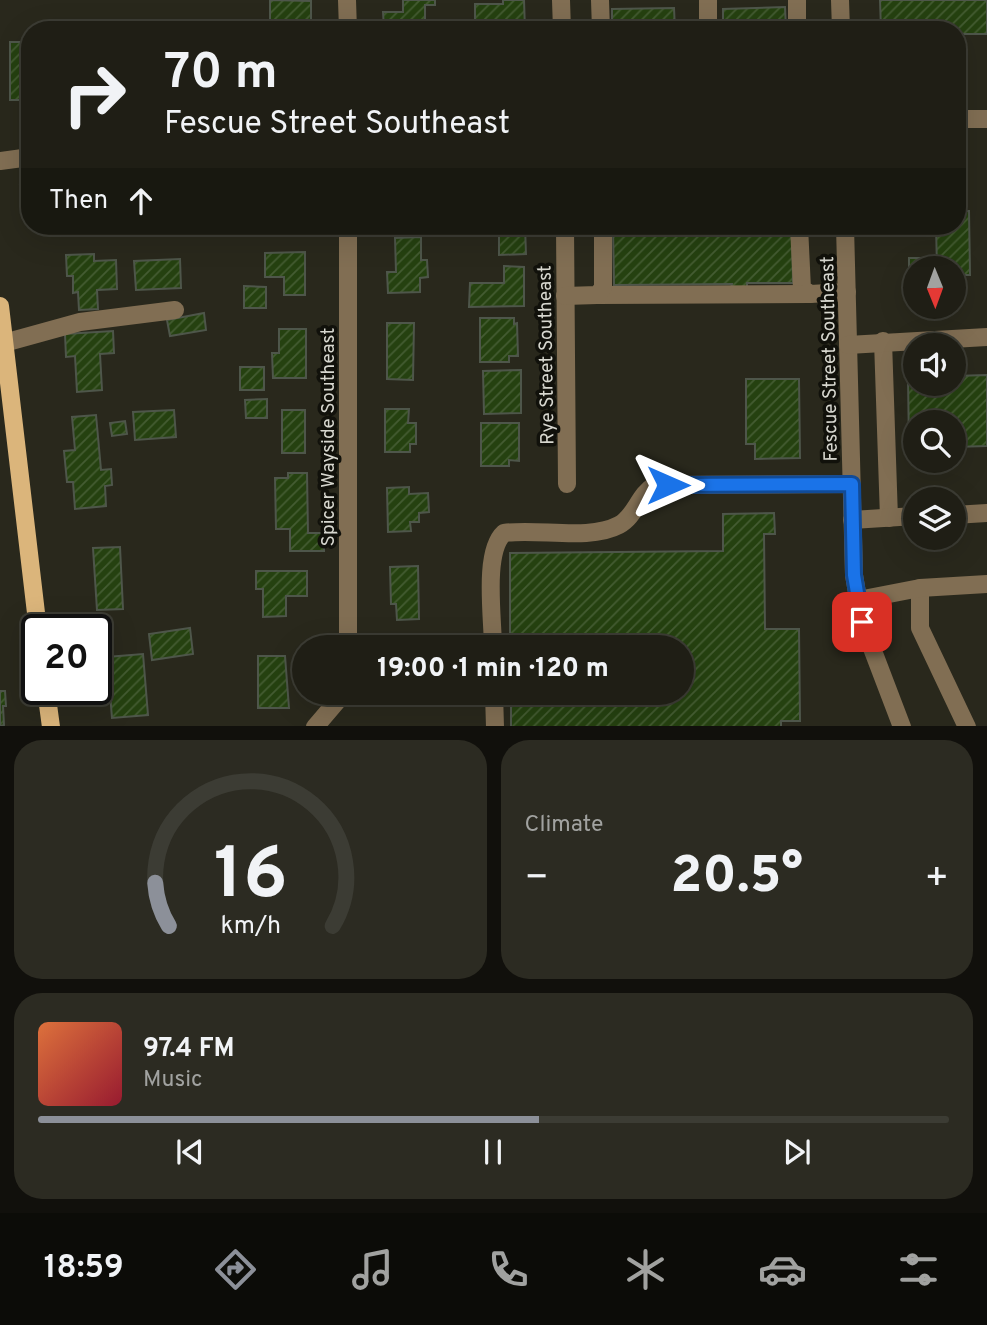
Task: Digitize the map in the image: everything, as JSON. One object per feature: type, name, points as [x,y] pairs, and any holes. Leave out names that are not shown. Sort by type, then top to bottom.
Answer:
[{"type":"main road","points":[[0,306],[36,614]]},
{"type":"main road","points":[[48,705],[51,726]]},
{"type":"street","points":[[347,0],[348,21]]},
{"type":"street","points":[[561,0],[562,21]]},
{"type":"street","points":[[600,0],[601,21]]},
{"type":"street","points":[[708,0],[708,21]]},
{"type":"street","points":[[797,0],[797,21]]},
{"type":"street","points":[[841,0],[841,21]]},
{"type":"street","points":[[966,119],[987,119]]},
{"type":"street","points":[[0,160],[21,158]]},
{"type":"street","name":"Spicer Wayside Southeast","points":[[348,235],[348,635]]},
{"type":"street","name":"Rye Street Southeast","points":[[565,235],[567,484]]},
{"type":"street","points":[[597,295],[603,288],[603,235]]},
{"type":"street","points":[[799,235],[799,277],[802,289],[810,294]]},
{"type":"street","name":"Fescue Street Southeast","points":[[845,235],[854,575],[862,622],[902,726]]},
{"type":"street","points":[[565,296],[847,292]]},
{"type":"street","points":[[4,343],[80,322],[175,310]]},
{"type":"street","points":[[848,345],[987,337]]},
{"type":"street","points":[[883,341],[889,518]]},
{"type":"street","points":[[493,635],[492,560],[497,540],[504,533],[610,528],[631,515],[646,490],[655,485],[852,484]]},
{"type":"street","points":[[966,514],[987,513]]},
{"type":"street","points":[[852,520],[903,517]]},
{"type":"street","points":[[858,600],[920,588],[987,584]]},
{"type":"street","points":[[920,588],[919,628],[967,726]]},
{"type":"street","points":[[316,726],[334,705]]},
{"type":"street","points":[[494,705],[495,726]]},
{"type":"building","points":[[270,0],[311,1],[311,21],[270,21]]},
{"type":"building","points":[[403,0],[435,0],[435,5],[425,5],[425,21],[384,21],[383,12],[403,12]]},
{"type":"building","points":[[503,0],[524,0],[525,21],[475,21],[475,4],[503,4]]},
{"type":"building","points":[[880,0],[987,0],[987,34],[966,34],[966,21],[881,21]]},
{"type":"building","points":[[785,7],[786,21],[723,21],[723,9]]},
{"type":"building","points":[[674,8],[675,21],[612,21],[612,9]]},
{"type":"building","points":[[10,42],[21,42],[21,100],[10,100]]},
{"type":"building","points":[[966,211],[969,211],[970,275],[966,275],[966,256],[937,256],[936,235],[966,235]]},
{"type":"building","points":[[499,235],[525,235],[526,254],[499,255]]},
{"type":"building","points":[[613,235],[792,235],[793,283],[747,283],[747,289],[731,289],[732,284],[614,285]]},
{"type":"building","points":[[421,237],[421,260],[427,260],[428,277],[420,278],[420,292],[388,293],[387,272],[396,272],[395,238]]},
{"type":"building","points":[[305,252],[305,295],[284,295],[284,277],[265,277],[265,253]]},
{"type":"building","points":[[94,254],[94,261],[116,260],[117,289],[97,290],[98,309],[79,310],[78,292],[73,293],[73,276],[67,276],[66,255]]},
{"type":"building","points":[[180,259],[181,288],[136,290],[134,261]]},
{"type":"building","points":[[504,266],[524,267],[524,306],[469,307],[470,283],[504,283]]},
{"type":"building","points":[[244,286],[266,287],[266,308],[244,308]]},
{"type":"building","points":[[204,313],[206,330],[170,336],[167,320]]},
{"type":"building","points":[[480,318],[514,318],[514,324],[517,323],[518,356],[509,356],[509,362],[480,362]]},
{"type":"building","points":[[387,323],[414,323],[413,380],[387,379]]},
{"type":"building","points":[[279,329],[306,329],[306,378],[273,378],[272,353],[279,353]]},
{"type":"building","points":[[113,331],[114,353],[100,354],[102,390],[77,392],[75,356],[66,357],[65,334]]},
{"type":"building","points":[[240,367],[264,367],[264,390],[240,390]]},
{"type":"building","points":[[521,370],[521,413],[484,414],[483,371]]},
{"type":"building","points":[[987,375],[987,446],[966,447],[966,410],[908,410],[908,396],[966,396],[966,376]]},
{"type":"building","points":[[746,379],[799,379],[800,458],[755,459],[755,444],[746,444]]},
{"type":"building","points":[[267,399],[267,418],[246,418],[245,400]]},
{"type":"building","points":[[385,409],[409,409],[408,423],[416,423],[416,444],[410,444],[410,452],[385,452]]},
{"type":"building","points":[[174,410],[176,437],[135,440],[133,412]]},
{"type":"building","points":[[282,410],[305,410],[305,453],[282,453]]},
{"type":"building","points":[[96,415],[101,470],[111,469],[112,485],[105,486],[106,506],[75,509],[73,482],[67,482],[64,451],[75,450],[72,417]]},
{"type":"building","points":[[125,421],[127,434],[112,436],[110,423]]},
{"type":"building","points":[[481,423],[519,423],[519,461],[509,460],[509,466],[481,466]]},
{"type":"building","points":[[288,473],[307,473],[308,533],[324,533],[324,551],[290,551],[290,529],[276,529],[275,478],[288,478]]},
{"type":"building","points":[[409,487],[409,494],[428,493],[429,512],[419,513],[419,522],[410,522],[411,531],[388,532],[387,488]]},
{"type":"building","points":[[774,513],[775,534],[764,534],[765,629],[799,629],[800,721],[781,721],[781,726],[511,726],[511,705],[694,705],[694,635],[510,635],[510,553],[723,551],[723,514]]},
{"type":"building","points":[[120,547],[123,609],[97,610],[93,548]]},
{"type":"building","points":[[418,566],[419,619],[397,620],[396,604],[391,604],[390,567]]},
{"type":"building","points":[[256,571],[307,571],[307,596],[286,596],[286,616],[263,617],[263,589],[256,589]]},
{"type":"building","points":[[190,628],[193,654],[152,660],[149,634]]},
{"type":"building","points":[[143,654],[148,715],[112,718],[112,657]]},
{"type":"building","points":[[258,656],[285,656],[289,708],[258,708]]},
{"type":"building","points":[[0,691],[5,691],[6,706],[3,706],[4,725],[0,726]]},
{"type":"route","points":[[668,485],[852,484],[854,575],[862,622]]}]
